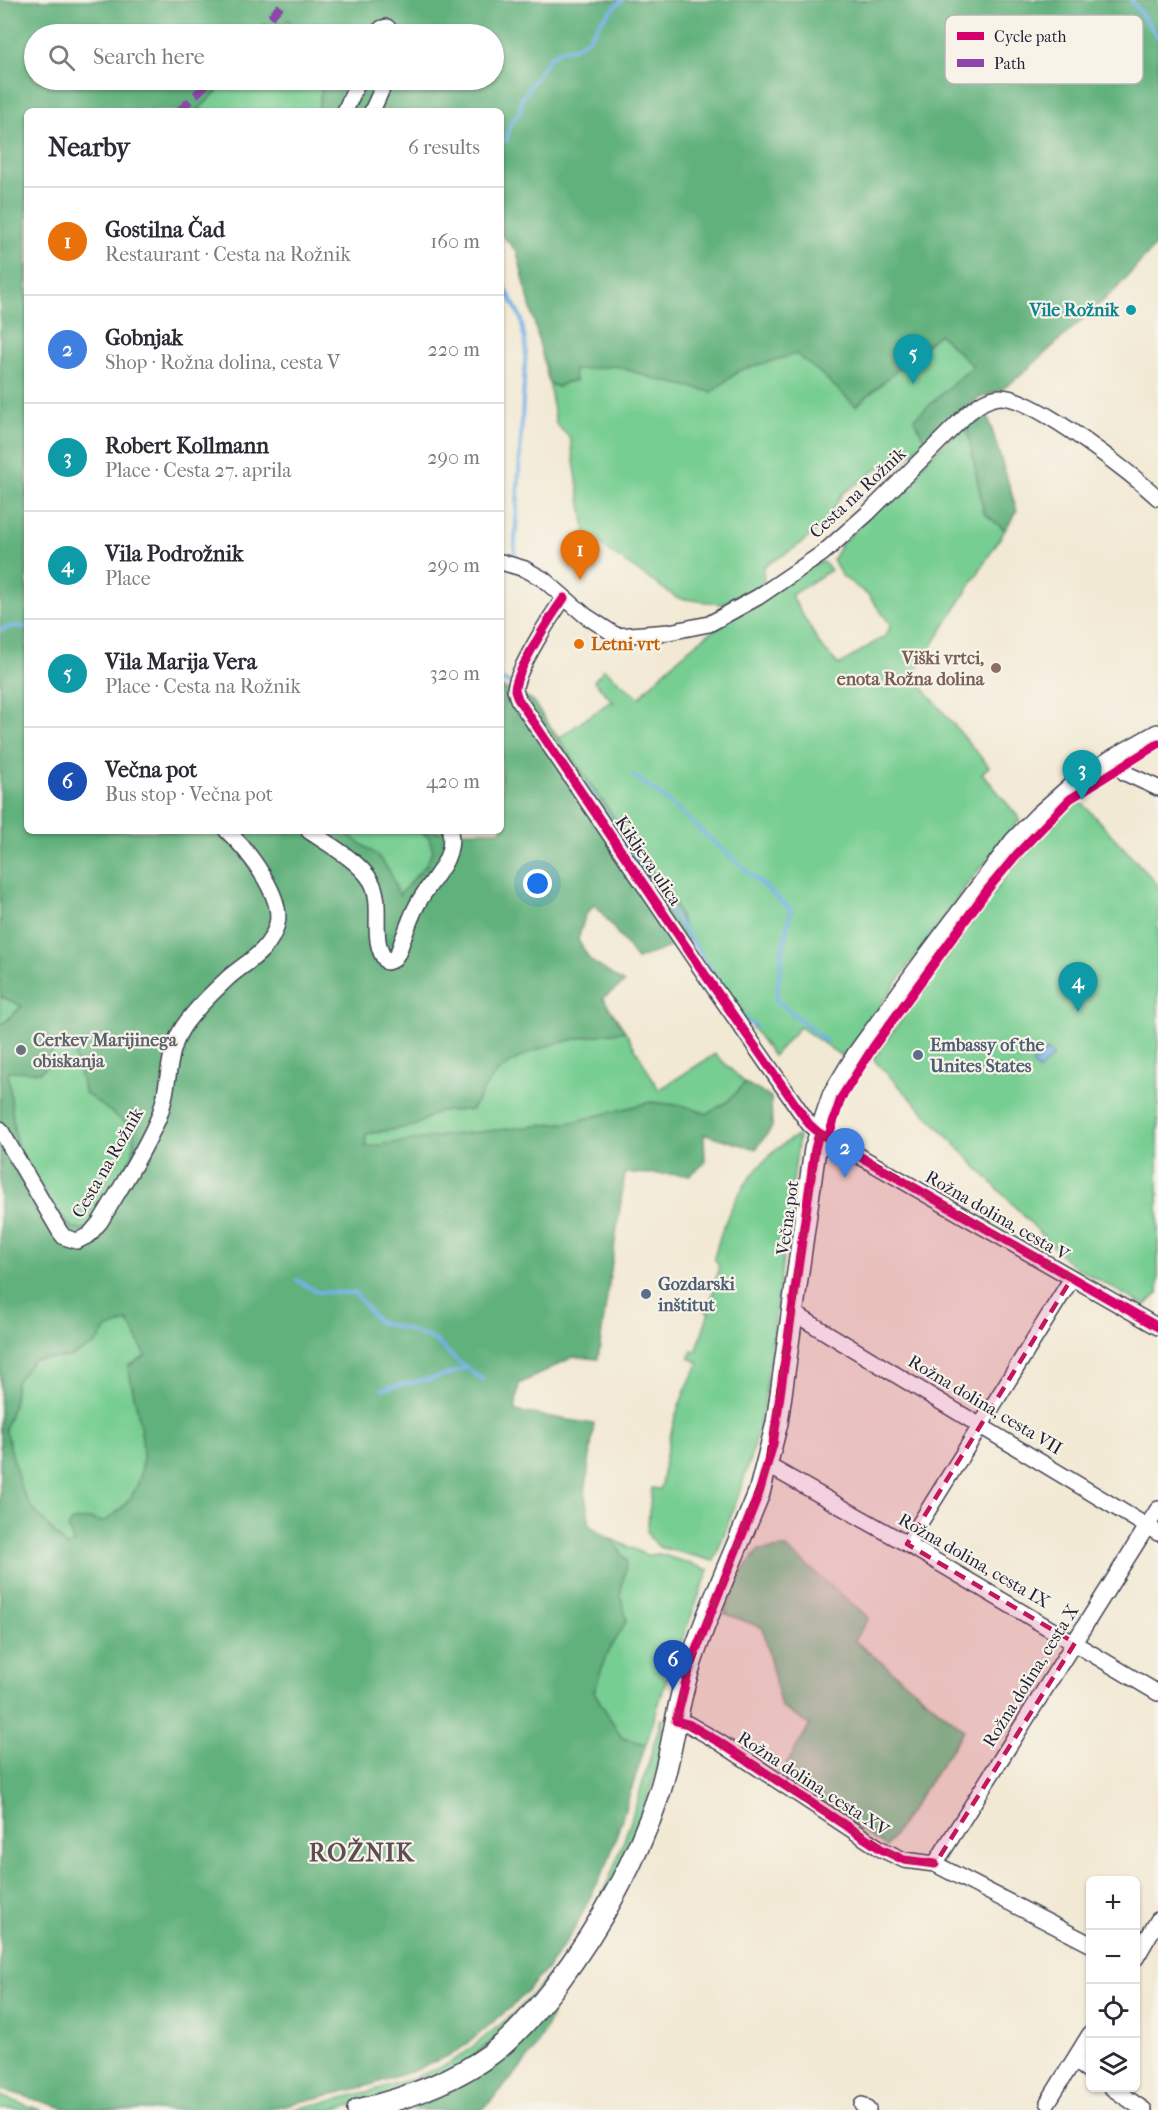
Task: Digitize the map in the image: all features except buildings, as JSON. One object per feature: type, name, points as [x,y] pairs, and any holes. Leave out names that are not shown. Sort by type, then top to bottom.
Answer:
[{"type":"main road","name":"Večna pot","points":[[358,2110],[418,2093],[454,2077],[491,2054],[527,2021],[572,1964],[600,1922],[632,1859],[659,1795],[690,1665],[759,1493],[767,1465],[777,1423],[815,1149],[833,1096],[850,1066],[996,866],[1029,827],[1083,780],[1112,760],[1158,735]]},
{"type":"street","points":[[346,108],[354,90]]},
{"type":"street","points":[[373,108],[381,90]]},
{"type":"street","name":"Cesta na Rožnik","points":[[504,563],[534,574],[586,616],[617,636],[669,632],[709,624],[758,597],[823,553],[861,520],[968,413],[984,402],[1000,397],[1021,402],[1069,430],[1128,470],[1158,498]]},
{"type":"street","name":"Kikljeva ulica","points":[[564,598],[539,637],[523,668],[516,687],[518,699],[717,993],[809,1124],[819,1133]]},
{"type":"street","points":[[1112,760],[1125,773],[1158,788]]},
{"type":"street","name":"Cesta na Rožnik","points":[[0,1129],[64,1237],[77,1241],[89,1235],[100,1222],[158,1118],[165,1097],[173,1048],[183,1028],[203,1003],[223,984],[260,955],[270,941],[277,924],[278,907],[272,894],[251,858],[231,834]]},
{"type":"street","points":[[313,834],[341,853],[371,882],[378,907],[382,956],[387,962],[393,960],[398,953],[417,904],[443,867],[451,845],[450,834]]},
{"type":"street","name":"Rožna dolina, cesta V","points":[[819,1133],[1158,1327]]},
{"type":"street","points":[[907,1544],[1072,1278]]},
{"type":"street","name":"Rožna dolina, cesta VII","points":[[792,1312],[1153,1529]]},
{"type":"street","name":"Rožna dolina, cesta IX","points":[[767,1465],[907,1544],[1158,1693]]},
{"type":"street","name":"Rožna dolina, cesta X","points":[[935,1864],[1075,1642],[1153,1529],[1158,1509]]},
{"type":"street","name":"Rožna dolina, cesta XV","points":[[676,1721],[688,1724],[719,1742],[881,1850],[904,1860],[935,1864],[1086,1942]]},
{"type":"street","points":[[1140,1952],[1155,1931]]},
{"type":"street","points":[[1048,2102],[1088,2038]]},
{"type":"street","points":[[1074,2061],[1086,2069]]},
{"type":"street","points":[[1117,2092],[1142,2110]]},
{"type":"highlighted area","points":[[819,1133],[1072,1278],[907,1544],[1075,1643],[935,1864],[904,1860],[881,1849],[719,1742],[676,1721],[690,1665],[767,1465]]},
{"type":"green space","points":[[0,0],[1158,0],[1158,243],[1116,289],[1020,376],[1001,390],[979,398],[925,441],[914,419],[973,366],[939,334],[856,406],[796,354],[740,370],[712,392],[656,379],[616,366],[574,370],[575,381],[566,382],[558,387],[549,383],[517,252],[504,237],[504,108],[318,108],[321,90],[504,90],[504,24],[291,24],[289,19],[284,24],[24,24],[24,90],[218,90],[200,108],[24,108],[24,834],[347,834],[378,856],[390,872],[399,895],[426,865],[433,851],[429,837],[424,834],[504,834],[504,688],[531,699],[675,904],[689,940],[637,959],[595,904],[585,916],[578,940],[590,960],[624,983],[603,998],[625,1031],[575,1039],[526,1054],[494,1076],[471,1110],[439,1111],[414,1126],[366,1134],[365,1147],[573,1122],[651,1102],[685,1106],[707,1114],[727,1102],[745,1083],[771,1097],[772,1127],[756,1149],[704,1134],[705,1163],[690,1175],[625,1173],[598,1359],[573,1357],[519,1384],[515,1411],[594,1424],[585,1494],[590,1526],[611,1539],[627,1561],[620,1595],[627,1620],[605,1658],[594,1692],[622,1738],[646,1744],[608,1862],[573,1931],[548,1968],[517,2002],[466,2045],[416,2070],[364,2087],[264,2110],[70,2110],[0,2089],[0,1024],[22,1006],[0,996]],"holes":[[[49,1038],[74,1054],[85,1093],[134,1129],[133,1155],[87,1229],[72,1228],[49,1202],[18,1151],[8,1071],[40,1072],[48,1064],[52,1053],[49,1048]],[[128,1321],[146,1356],[128,1366],[143,1452],[141,1472],[135,1490],[123,1507],[103,1522],[91,1519],[72,1521],[68,1528],[74,1543],[67,1547],[32,1508],[21,1488],[5,1428],[13,1406],[16,1382],[33,1360],[70,1357],[96,1344],[106,1329]]]},
{"type":"green space","points":[[290,18],[292,24],[284,24]]},
{"type":"green space","points":[[218,90],[321,90],[318,108],[200,108]]},
{"type":"green space","points":[[939,334],[973,366],[914,419],[925,441],[894,470],[889,461],[842,494],[824,525],[795,548],[763,567],[764,584],[722,604],[677,598],[586,535],[570,438],[556,424],[549,383],[558,387],[566,382],[575,381],[574,370],[616,366],[656,379],[712,392],[740,370],[796,354],[856,406]]},
{"type":"green space","points":[[980,410],[988,417],[1017,511],[1005,530],[984,513],[966,422]]},
{"type":"green space","points":[[966,422],[984,513],[1005,530],[913,676],[989,767],[982,773],[1020,819],[966,886],[843,1057],[800,1027],[773,1056],[689,940],[559,738],[611,701],[614,703],[594,681],[604,669],[639,698],[679,658],[723,623],[818,562],[823,562],[831,570],[791,595],[820,645],[839,665],[885,636],[891,625],[869,596],[841,575],[833,559],[842,543]]},
{"type":"green space","points":[[1073,799],[1083,804],[1158,885],[1158,1293],[1145,1306],[1070,1264],[873,1059],[1011,869]]},
{"type":"green space","points":[[347,834],[424,834],[429,837],[433,851],[426,865],[398,896],[390,872],[378,856]]},
{"type":"green space","points":[[0,996],[22,1005],[0,1024]]},
{"type":"green space","points":[[625,1031],[659,1090],[715,1054],[745,1083],[727,1102],[707,1114],[685,1106],[651,1102],[573,1122],[365,1147],[366,1134],[414,1126],[439,1111],[471,1110],[494,1076],[526,1054],[575,1039]]},
{"type":"green space","points":[[49,1038],[74,1054],[85,1093],[134,1129],[133,1155],[87,1229],[72,1228],[49,1202],[18,1151],[8,1071],[40,1072],[49,1048]]},
{"type":"green space","points":[[799,1136],[764,1404],[742,1484],[714,1561],[659,1547],[647,1531],[652,1488],[661,1489],[673,1424],[684,1393],[699,1363],[689,1358],[692,1351],[696,1352],[709,1312],[703,1310],[704,1305],[710,1306],[719,1265],[714,1258],[723,1226],[736,1199],[753,1174],[776,1150]]},
{"type":"green space","points":[[129,1321],[146,1356],[128,1366],[141,1431],[143,1452],[141,1472],[135,1490],[123,1507],[103,1522],[91,1519],[68,1528],[74,1543],[67,1548],[32,1508],[21,1488],[5,1428],[13,1406],[16,1382],[33,1360],[70,1357],[96,1344],[106,1329]]},
{"type":"green space","points":[[611,1539],[647,1555],[660,1554],[709,1570],[666,1681],[646,1744],[622,1738],[594,1692],[605,1658],[627,1620],[620,1595],[627,1561]]},
{"type":"green space","points":[[786,1548],[869,1618],[854,1640],[964,1730],[886,1847],[779,1777],[810,1725],[781,1707],[763,1628],[724,1613],[741,1572],[759,1550]]},
{"type":"green space","points":[[661,1719],[663,1719],[662,1738],[667,1742],[624,1864],[595,1910],[624,1840]]},
{"type":"green space","points":[[561,1963],[530,2008],[461,2066],[381,2098],[331,2110],[291,2110],[364,2093],[411,2079],[448,2064],[516,2012]]},
{"type":"green space","points":[[557,1993],[553,2011],[539,2043],[518,2071],[482,2110],[390,2110],[413,2102]]},
{"type":"green space","points":[[0,2096],[37,2109],[42,2110],[0,2109]]},
{"type":"water","points":[[1047,1050],[1053,1056],[1039,1071],[1032,1064]]},
{"type":"waterway","points":[[506,141],[511,122],[520,112],[521,100],[549,58],[560,50],[574,48],[588,39],[601,21],[622,0]]},
{"type":"waterway","points":[[1131,0],[1142,15]]},
{"type":"waterway","points":[[1143,16],[1158,37]]},
{"type":"waterway","points":[[504,286],[521,318],[526,347],[514,561]]},
{"type":"waterway","points":[[0,630],[14,626],[24,627]]},
{"type":"waterway","points":[[504,680],[511,684]]},
{"type":"waterway","points":[[633,775],[664,798],[791,910],[776,1000],[826,1041]]},
{"type":"waterway","points":[[584,783],[746,1021],[756,1026]]},
{"type":"waterway","points":[[297,1280],[317,1292],[355,1293],[378,1322],[435,1340],[483,1380]]},
{"type":"waterway","points":[[382,1389],[443,1376],[466,1368]]},
{"type":"marked path","points":[[264,24],[286,0]]},
{"type":"marked path","points":[[182,108],[201,90]]},
{"type":"cycle path","points":[[564,598],[535,643],[521,670],[515,690],[518,699],[809,1124],[819,1133],[1158,1327]]},
{"type":"cycle path","points":[[828,1138],[841,1098],[874,1046],[988,889],[1017,854],[1070,799],[1158,744]]},
{"type":"cycle path","points":[[819,1133],[773,1444],[759,1493],[690,1665],[676,1721],[688,1724],[719,1742],[881,1849],[904,1860],[935,1864]]},
{"type":"place","name":"Vile Rožnik","points":[[1131,310]]},
{"type":"place","name":"Vila Marija Vera","points":[[913,384]]},
{"type":"place","name":"Gostilna Čad","points":[[580,580]]},
{"type":"place","name":"Letni vrt","points":[[579,644]]},
{"type":"place","name":"Viški vrtci, enota Rožna dolina","points":[[996,668]]},
{"type":"place","name":"Robert Kollmann","points":[[1082,800]]},
{"type":"place","name":"Vila Podrožnik","points":[[1078,1012]]},
{"type":"place","name":"Cerkev Marijinega obiskanja","points":[[21,1050]]},
{"type":"place","name":"Embassy of the Unites States","points":[[918,1055]]},
{"type":"place","name":"Gobnjak","points":[[845,1178]]},
{"type":"place","name":"Gozdarski inštitut","points":[[646,1294]]},
{"type":"place","name":"Večna pot","points":[[673,1690]]},
{"type":"district","name":"ROŽNIK","points":[[362,1853]]}]
